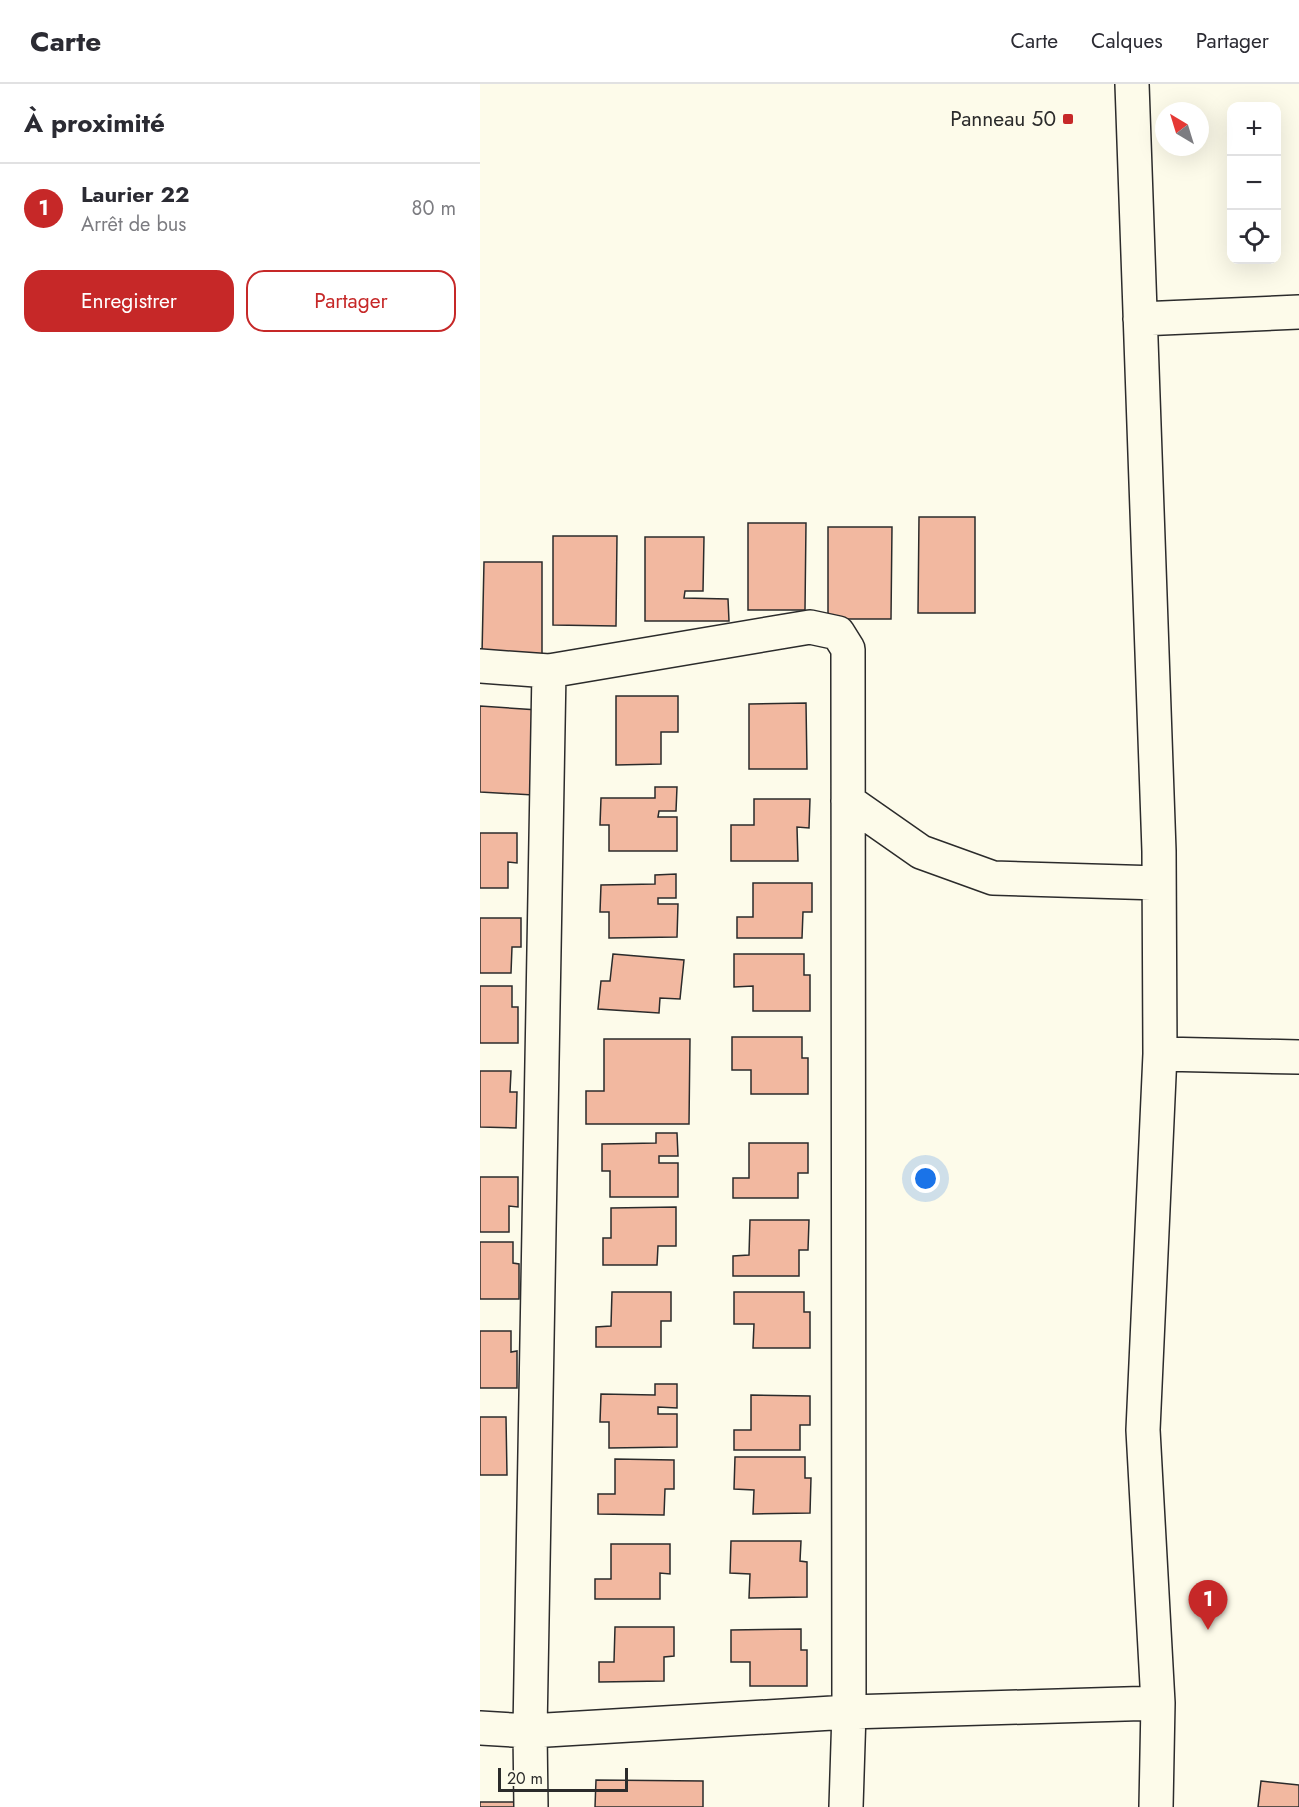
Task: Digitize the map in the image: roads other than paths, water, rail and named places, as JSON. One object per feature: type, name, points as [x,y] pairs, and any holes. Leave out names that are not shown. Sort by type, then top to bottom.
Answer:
[{"type":"street","points":[[1132,84],[1159,883],[1160,1054],[1143,1430],[1158,1703],[1156,1807]]},
{"type":"street","points":[[1140,319],[1299,312]]},
{"type":"street","points":[[480,666],[549,671],[810,627],[838,633],[848,649],[849,1712],[846,1807]]},
{"type":"street","points":[[531,1807],[530,1731],[549,671]]},
{"type":"street","points":[[848,801],[921,852],[993,878],[1159,883]]},
{"type":"street","points":[[1160,1054],[1299,1057]]},
{"type":"street","points":[[480,1728],[530,1731],[849,1712],[1158,1703]]},
{"type":"place","name":"Panneau 50","points":[[1068,119]]},
{"type":"place","name":"Laurier 22","points":[[1208,1630]]}]
